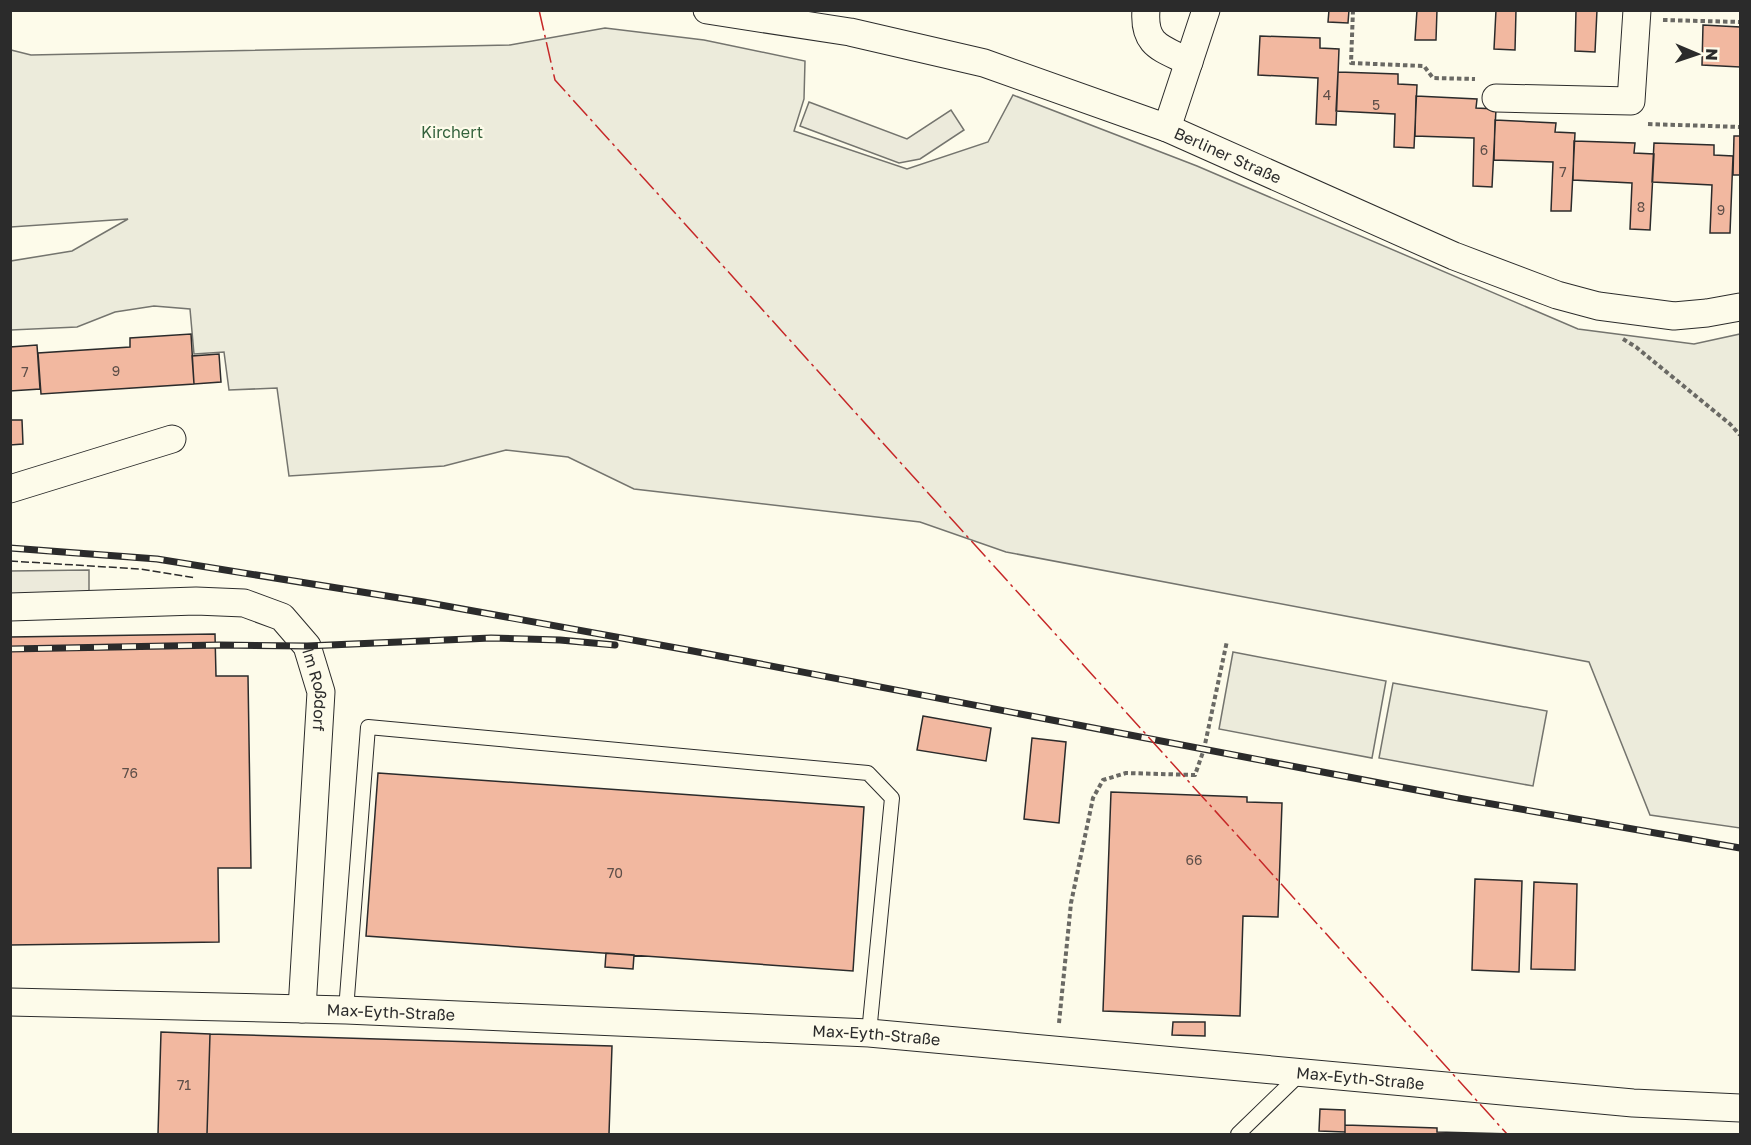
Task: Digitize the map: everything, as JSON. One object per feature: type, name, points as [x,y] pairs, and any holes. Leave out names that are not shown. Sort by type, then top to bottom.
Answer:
[{"type":"street","name":"Berliner Straße","points":[[707,10],[761,15],[850,32],[984,63],[1167,128],[1454,256],[1557,295],[1598,306],[1674,315],[1707,313],[1740,307]]},
{"type":"street","points":[[1146,10],[1145,23],[1150,39],[1163,49],[1189,62]]},
{"type":"street","points":[[1167,128],[1206,10]]},
{"type":"street","points":[[1496,98],[1631,101],[1637,15]]},
{"type":"street","points":[[10,489],[172,439]]},
{"type":"street","name":"Im Roßdorf","points":[[10,607],[195,601],[244,603],[282,617],[307,646],[321,692],[302,1009]]},
{"type":"street","name":"Max-Eyth-Straße","points":[[10,1002],[346,1010],[869,1033],[1633,1103],[1740,1108]]},
{"type":"lane","points":[[346,1010],[368,727],[868,773],[892,798],[869,1033]]},
{"type":"lane","points":[[1238,1134],[1301,1073]]},
{"type":"path","points":[[1353,10],[1351,63],[1424,66],[1433,78],[1486,79],[1496,98]]},
{"type":"path","points":[[1637,15],[1740,22]]},
{"type":"path","points":[[1631,101],[1631,124],[1740,127]]},
{"type":"path","points":[[1617,334],[1730,424],[1740,435]]},
{"type":"path","points":[[1056,1051],[1071,903],[1093,798],[1103,780],[1126,773],[1195,775],[1204,749],[1227,641]]},
{"type":"green space","name":"Kirchert","points":[[605,28],[704,40],[805,61],[804,99],[794,131],[907,169],[988,142],[1013,95],[1197,166],[1578,329],[1694,344],[1740,334],[1740,828],[1650,815],[1589,662],[1006,552],[920,522],[634,489],[568,457],[506,450],[444,466],[289,476],[277,388],[229,390],[224,352],[194,354],[190,309],[154,306],[115,312],[77,327],[11,330],[11,261],[72,251],[128,219],[11,227],[11,50],[31,55],[510,45]]},
{"type":"green space","points":[[1233,652],[1386,681],[1372,758],[1219,729]]},
{"type":"green space","points":[[1393,683],[1547,711],[1533,786],[1379,758]]},
{"type":"shaded area","points":[[809,102],[907,139],[951,110],[964,130],[920,159],[899,163],[800,126]]},
{"type":"shaded area","points":[[89,570],[89,593],[11,594],[10,571]]},
{"type":"building","points":[[1329,10],[1349,10],[1348,23],[1328,22]]},
{"type":"building","points":[[1417,10],[1437,10],[1436,40],[1415,40]]},
{"type":"building","points":[[1496,10],[1516,10],[1515,50],[1494,49]]},
{"type":"building","points":[[1576,10],[1597,10],[1595,52],[1575,51]]},
{"type":"building","points":[[1703,25],[1740,27],[1740,67],[1702,65]]},
{"type":"building","points":[[1260,36],[1320,38],[1320,48],[1339,49],[1336,125],[1316,124],[1318,78],[1258,75]]},
{"type":"building","points":[[1338,72],[1398,74],[1398,84],[1417,85],[1414,148],[1394,147],[1395,114],[1336,111]]},
{"type":"building","points":[[1416,96],[1477,99],[1476,108],[1496,109],[1492,187],[1473,186],[1474,138],[1415,136]]},
{"type":"building","points":[[1495,120],[1556,123],[1555,132],[1575,133],[1571,211],[1551,211],[1553,162],[1494,160]]},
{"type":"building","points":[[1734,136],[1740,136],[1740,175],[1733,175]]},
{"type":"building","points":[[1574,141],[1635,143],[1634,153],[1654,154],[1650,230],[1630,229],[1632,183],[1573,180]]},
{"type":"building","points":[[1654,143],[1714,145],[1714,155],[1733,156],[1730,233],[1710,233],[1712,185],[1652,182]]},
{"type":"building","points":[[191,334],[194,384],[41,394],[38,353],[130,347],[130,338]]},
{"type":"building","points":[[37,345],[40,389],[10,391],[10,347]]},
{"type":"building","points":[[219,354],[221,382],[194,384],[192,356]]},
{"type":"building","points":[[10,420],[22,420],[23,444],[10,445]]},
{"type":"building","points":[[215,634],[216,676],[248,676],[251,868],[218,868],[219,942],[10,945],[10,637]]},
{"type":"building","points":[[923,716],[991,728],[986,761],[917,750]]},
{"type":"building","points":[[1032,738],[1066,742],[1059,823],[1024,819]]},
{"type":"building","points":[[378,773],[864,807],[853,971],[366,936]]},
{"type":"building","points":[[1111,792],[1247,797],[1247,802],[1282,803],[1278,917],[1243,916],[1240,1016],[1103,1011]]},
{"type":"building","points":[[1475,879],[1522,881],[1519,972],[1472,970]]},
{"type":"building","points":[[1534,882],[1577,884],[1575,970],[1531,969]]},
{"type":"building","points":[[606,953],[634,955],[633,969],[605,967]]},
{"type":"building","points":[[1173,1022],[1205,1022],[1205,1036],[1172,1035]]},
{"type":"building","points":[[161,1032],[210,1034],[207,1134],[158,1134]]},
{"type":"building","points":[[210,1034],[612,1046],[609,1134],[207,1134]]},
{"type":"building","points":[[1320,1109],[1345,1110],[1345,1132],[1319,1131]]},
{"type":"building","points":[[1345,1125],[1437,1128],[1437,1132],[1514,1134],[1345,1134]]},
{"type":"railway","points":[[10,548],[157,559],[424,602],[693,651],[1458,798],[1740,848]]},
{"type":"railway","points":[[10,649],[219,645],[307,646],[491,638],[560,640],[615,645]]},
{"type":"fence","points":[[10,561],[140,569],[196,578]]},
{"type":"power","points":[[539,10],[555,80],[1507,1134]]}]
